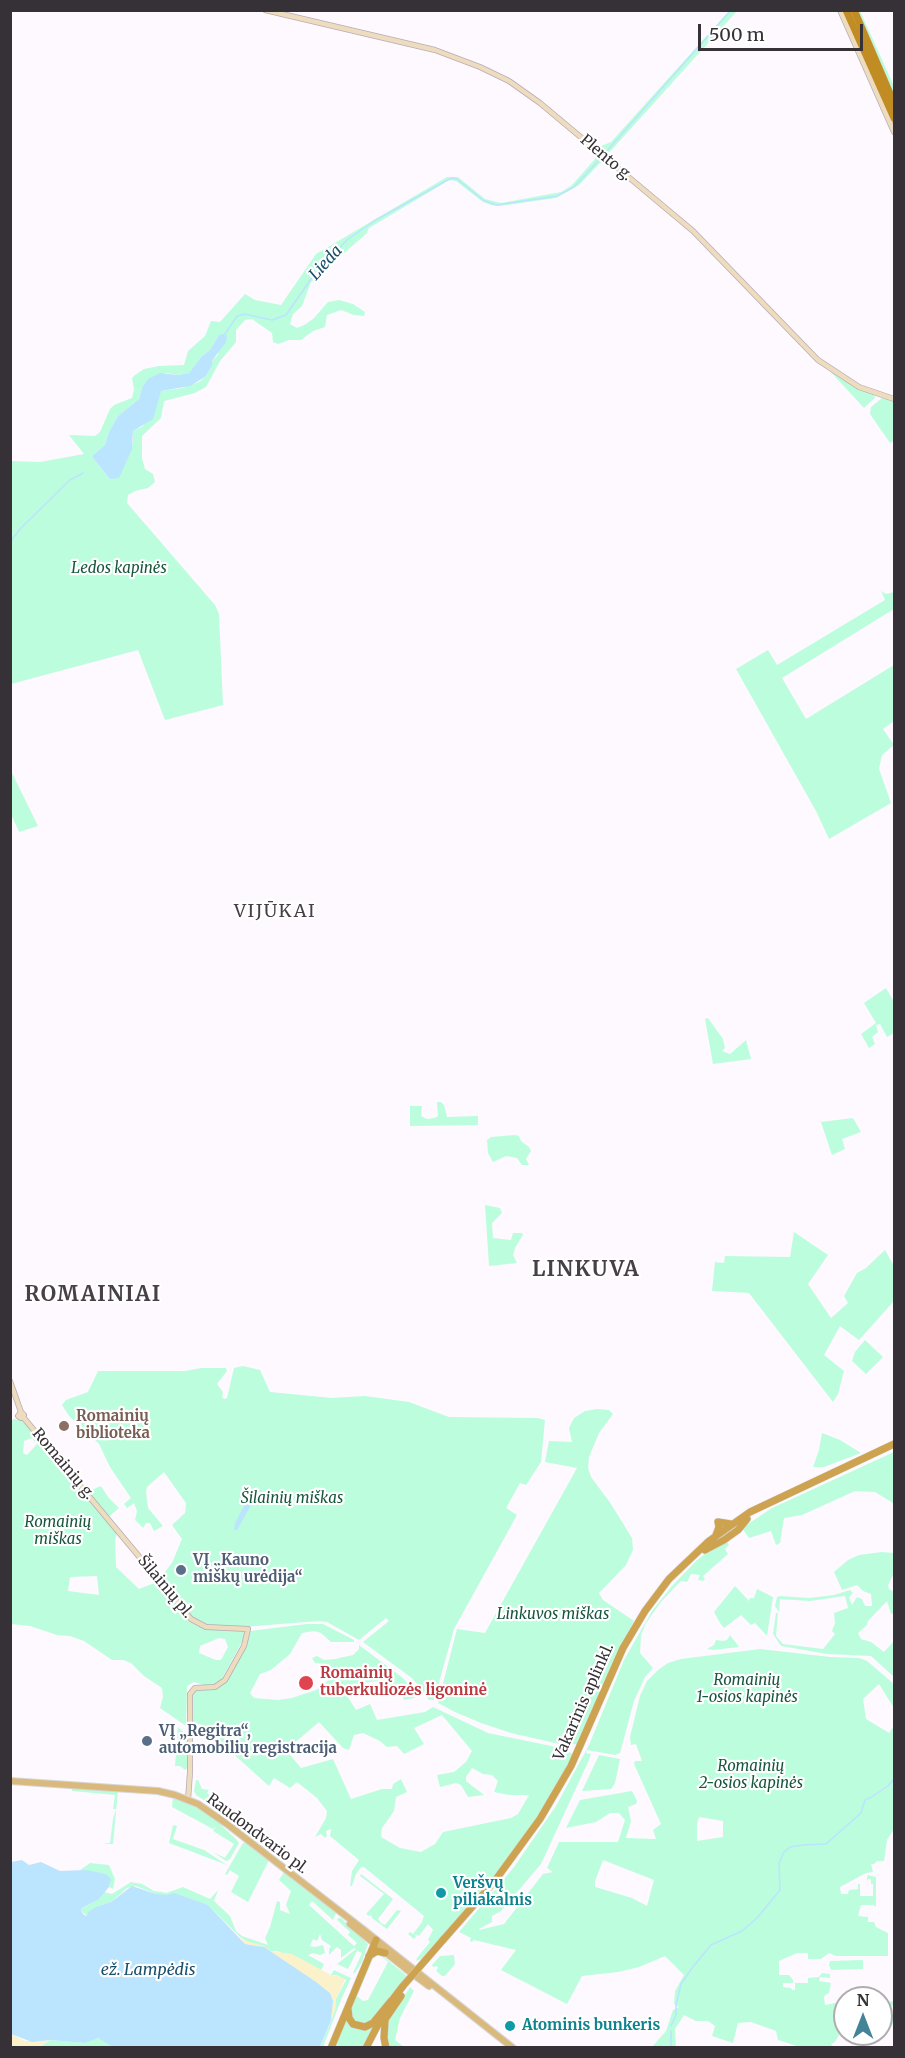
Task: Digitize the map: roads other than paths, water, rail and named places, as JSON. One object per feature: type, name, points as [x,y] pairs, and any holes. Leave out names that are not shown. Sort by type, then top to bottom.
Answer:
[{"type":"highway","points":[[845,10],[856,25],[894,103]]},
{"type":"highway","points":[[854,10],[856,25],[894,118]]},
{"type":"highway","name":"Vakarinis aplinkl.","points":[[369,2048],[391,2001],[499,1875],[545,1811],[577,1754],[623,1648],[645,1611],[682,1565],[716,1535],[718,1522],[731,1524],[769,1502],[894,1444]]},
{"type":"highway","name":"Vakarinis aplinkl.","points":[[444,1941],[498,1884],[540,1826],[575,1767],[626,1650],[667,1588],[705,1550],[738,1530],[747,1519],[784,1499],[894,1449]]},
{"type":"highway","points":[[331,2047],[367,1958],[377,1942]]},
{"type":"highway","points":[[367,1958],[377,1951],[386,1953]]},
{"type":"highway","name":"Vakarinis aplinkl.","points":[[369,2048],[404,1988]]},
{"type":"highway","points":[[349,2001],[349,2018],[353,2024],[360,2027],[371,2024],[391,2001]]},
{"type":"highway","points":[[385,2021],[386,2048]]},
{"type":"main road","name":"Plento g.","points":[[265,10],[435,50],[471,63],[509,81],[540,103],[693,231],[818,360],[859,387],[894,399]]},
{"type":"main road","points":[[840,10],[894,132]]},
{"type":"main road","name":"Romainių g.","points":[[10,1381],[22,1415],[125,1538]]},
{"type":"main road","name":"Šilainių pl.","points":[[125,1538],[193,1621],[212,1628],[248,1629],[244,1646],[225,1680],[212,1688],[195,1688],[190,1694],[190,1789]]},
{"type":"main road","name":"Raudondvario pl.","points":[[10,1781],[153,1790],[198,1804],[227,1824],[513,2048]]},
{"type":"main road","points":[[188,1800],[190,1789]]},
{"type":"main road","points":[[190,1789],[198,1804]]},
{"type":"main road","name":"Raudondvario pl.","points":[[377,1942],[386,1953],[424,1983],[448,1997]]},
{"type":"water","points":[[219,335],[227,335],[226,342],[212,361],[212,366],[205,377],[190,386],[161,391],[153,419],[133,431],[132,449],[119,478],[110,479],[93,455],[105,445],[118,416],[139,399],[148,379],[160,373],[178,375],[189,373],[201,357],[210,350]]},
{"type":"water","points":[[252,1491],[256,1493],[254,1500],[237,1530],[234,1530],[235,1523]]},
{"type":"water","name":"ež. Lampėdis","points":[[22,1860],[29,1865],[41,1862],[60,1871],[86,1870],[106,1874],[111,1879],[109,1887],[99,1899],[82,1908],[81,1911],[87,1916],[88,1912],[111,1902],[132,1886],[156,1894],[174,1893],[208,1905],[245,1944],[264,1947],[330,1993],[333,2001],[331,2020],[320,2047],[115,2048],[98,2038],[85,2043],[50,2040],[32,2042],[11,2034],[11,1862]]},
{"type":"waterway","name":"Lieda","points":[[605,153],[731,10]]},
{"type":"waterway","name":"Lieda","points":[[225,334],[237,316],[244,314],[272,320],[286,315],[311,279],[347,240],[374,221],[452,178],[457,179],[483,200],[496,205],[557,196],[574,187],[601,158]]},
{"type":"waterway","name":"Lieda","points":[[10,542],[21,528],[70,480],[83,473]]},
{"type":"waterway","points":[[870,1798],[894,1779]]},
{"type":"waterway","points":[[671,2026],[676,2015],[681,1984],[692,1968],[711,1945],[742,1931],[757,1918],[780,1890],[779,1863],[784,1852],[790,1847],[826,1844],[861,1813],[865,1800],[869,1798]]},
{"type":"waterway","points":[[671,2031],[671,2048]]},
{"type":"place","name":"Romainių biblioteka","points":[[64,1426]]},
{"type":"place","name":"VĮ „Kauno miškų urėdija“","points":[[181,1570]]},
{"type":"place","name":"Romainių tuberkuliozės ligoninė","points":[[306,1683]]},
{"type":"place","name":"VĮ „Regitra“, automobilių registracija","points":[[147,1741]]},
{"type":"place","name":"Veršvų piliakalnis","points":[[441,1893]]},
{"type":"place","name":"Atominis bunkeris","points":[[510,2026]]},
{"type":"district","name":"VIJŪKAI","points":[[275,912]]},
{"type":"district","name":"LINKUVA","points":[[586,1270]]},
{"type":"district","name":"ROMAINIAI","points":[[93,1295]]},
{"type":"park label","name":"Ledos kapinės","points":[[119,569]]},
{"type":"park label","name":"Šilainių miškas","points":[[292,1499]]},
{"type":"park label","name":"Romainių miškas","points":[[58,1532]]},
{"type":"park label","name":"Linkuvos miškas","points":[[553,1615]]},
{"type":"park label","name":"Romainių 1-osios kapinės","points":[[747,1690]]},
{"type":"park label","name":"Romainių 2-osios kapinės","points":[[751,1776]]}]
